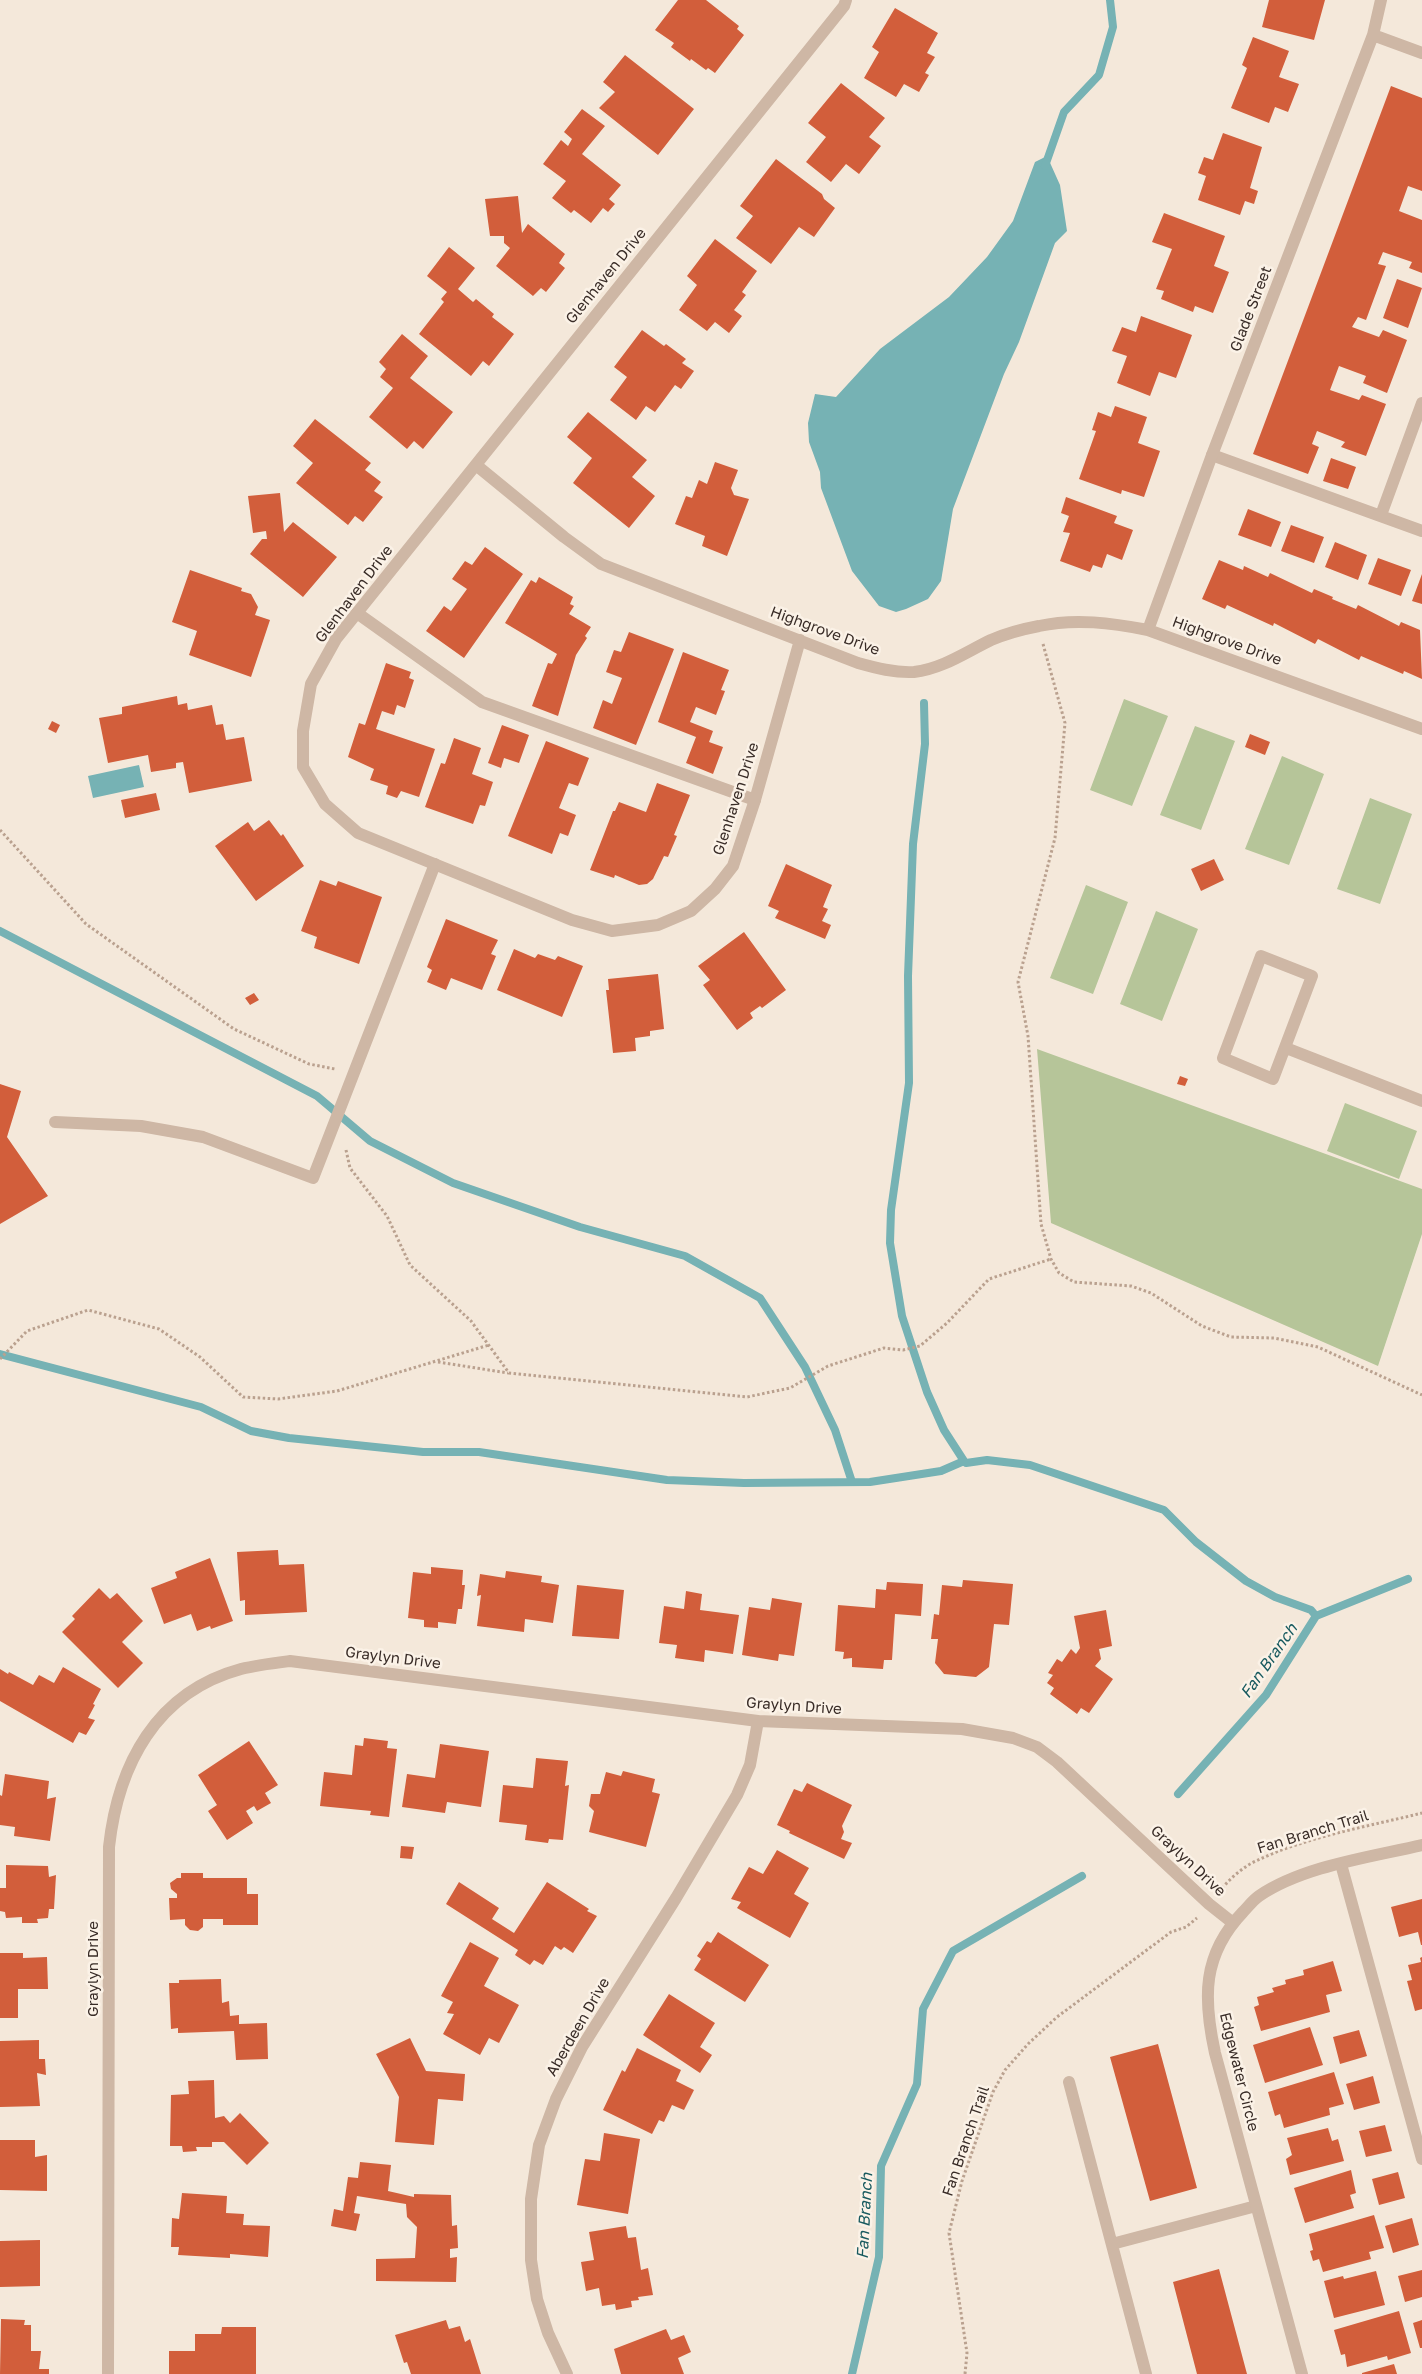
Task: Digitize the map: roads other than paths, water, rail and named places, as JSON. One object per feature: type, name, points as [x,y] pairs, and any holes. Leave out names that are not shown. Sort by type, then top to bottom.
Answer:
[{"type":"street","name":"Glenhaven Drive","points":[[800,640],[755,800],[733,866],[715,888],[691,910],[658,924],[612,931],[572,920],[358,833],[325,804],[303,767],[302,731],[311,684],[336,639],[844,6],[846,0]]},
{"type":"street","name":"Glade Street","points":[[1148,630],[1212,455],[1373,35],[1382,0]]},
{"type":"street","points":[[1373,35],[1422,53]]},
{"type":"street","points":[[1381,515],[1422,403]]},
{"type":"street","points":[[1212,455],[1422,531]]},
{"type":"street","name":"Highgrove Drive","points":[[476,464],[564,537],[601,564],[858,663],[889,671],[914,672],[939,666],[994,639],[1039,626],[1078,622],[1110,623],[1148,630],[1422,729]]},
{"type":"street","points":[[357,613],[482,702],[755,800]]},
{"type":"street","points":[[55,1122],[141,1126],[202,1137],[312,1178],[434,864]]},
{"type":"street","points":[[1261,956],[1312,976],[1286,1048],[1274,1079],[1222,1058],[1261,956]]},
{"type":"street","points":[[1286,1048],[1422,1101]]},
{"type":"street","name":"Graylyn Drive","points":[[108,2374],[109,1847],[115,1808],[130,1764],[164,1713],[193,1690],[240,1669],[290,1661],[758,1721],[962,1729],[1013,1738],[1037,1747],[1057,1762],[1209,1904],[1233,1923]]},
{"type":"street","name":"Aberdeen Drive","points":[[566,2374],[548,2333],[537,2299],[531,2260],[531,2199],[539,2146],[556,2099],[582,2047],[676,1898],[737,1795],[750,1765],[758,1721]]},
{"type":"street","name":"Edgewater Circle","points":[[1302,2374],[1207,2018],[1207,1992],[1210,1973],[1222,1940],[1233,1923],[1258,1896],[1300,1877],[1341,1864],[1422,1845]]},
{"type":"street","points":[[1341,1864],[1422,2159]]},
{"type":"street","points":[[1069,2082],[1146,2374]]},
{"type":"street","points":[[1112,2244],[1256,2206]]},
{"type":"water","points":[[1047,156],[1060,185],[1067,231],[1055,243],[1019,342],[1004,374],[953,509],[941,581],[928,599],[896,612],[879,606],[852,571],[821,488],[820,472],[809,442],[808,423],[815,394],[836,397],[880,349],[949,297],[987,257],[1013,221],[1035,162]]},
{"type":"water","points":[[139,765],[144,787],[93,798],[88,776]]},
{"type":"waterway","points":[[1045,166],[1064,112],[1099,75],[1113,27],[1110,0]]},
{"type":"waterway","points":[[924,703],[925,744],[913,844],[908,976],[909,1083],[891,1210],[890,1243],[902,1316],[927,1392],[944,1430],[964,1461]]},
{"type":"waterway","points":[[0,931],[317,1096],[370,1141],[453,1183],[580,1227],[685,1256],[760,1298],[805,1367],[835,1430],[852,1482]]},
{"type":"waterway","points":[[0,1354],[201,1407],[251,1431],[289,1438],[423,1452],[479,1452],[667,1480],[744,1483],[870,1482],[941,1471],[964,1461],[966,1463],[987,1460],[1030,1465],[1164,1510],[1196,1542],[1246,1581],[1275,1597],[1311,1610],[1316,1616]]},
{"type":"waterway","name":"Fan Branch","points":[[1178,1794],[1266,1695],[1316,1616],[1408,1579]]},
{"type":"waterway","name":"Fan Branch","points":[[852,2374],[879,2257],[881,2166],[917,2084],[923,2009],[953,1951],[1082,1876]]}]
